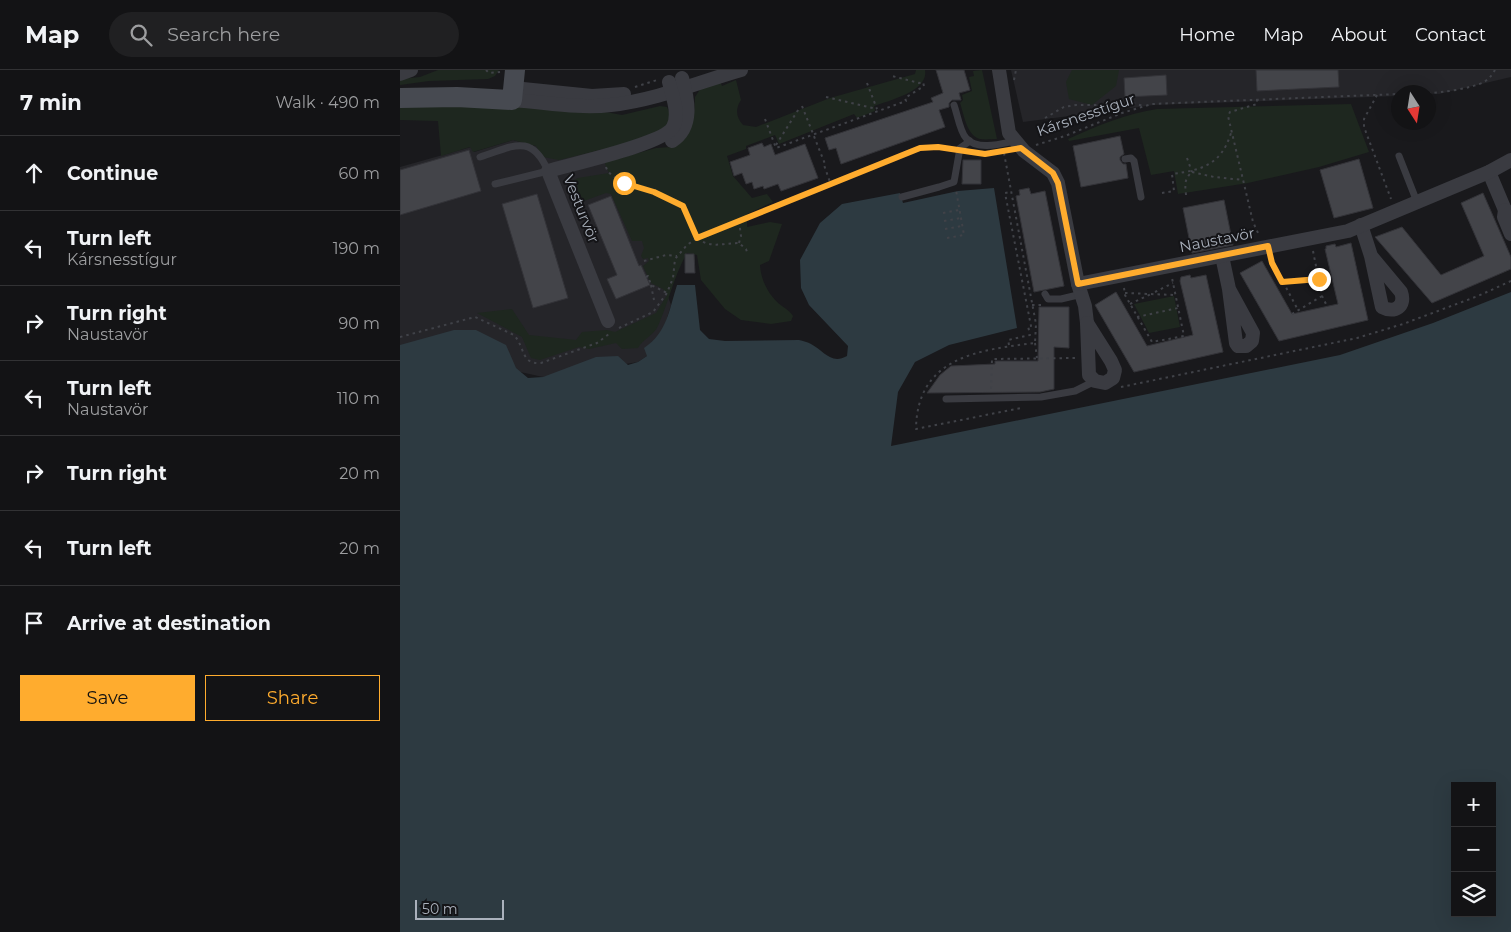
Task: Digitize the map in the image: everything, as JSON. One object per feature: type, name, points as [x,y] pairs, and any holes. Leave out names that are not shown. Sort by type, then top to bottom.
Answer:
[{"type":"street","points":[[400,74],[411,70]]},
{"type":"street","points":[[400,90],[419,86],[478,85],[504,82],[594,106],[629,102],[673,83],[710,70]]},
{"type":"street","points":[[673,83],[741,70]]},
{"type":"street","points":[[1001,73],[1009,133],[1018,145],[1053,173],[1058,183],[1087,323],[1090,375],[1094,381],[1102,384],[1110,381],[1115,374],[1115,370],[1087,323]]},
{"type":"street","points":[[400,98],[457,97],[504,82]]},
{"type":"street","name":"Vesturvör","points":[[612,327],[548,171],[642,146],[669,142],[680,134],[688,114],[673,83]]},
{"type":"street","name":"Naustavör","points":[[1080,289],[1121,276],[1348,231],[1489,172],[1511,160]]},
{"type":"street","points":[[1489,172],[1508,212],[1504,217],[1511,234]]},
{"type":"street","points":[[1361,225],[1370,256]]},
{"type":"street","points":[[1222,256],[1228,289]]},
{"type":"lane","points":[[954,105],[964,137],[970,142],[984,145],[1018,145]]},
{"type":"lane","points":[[902,197],[954,182],[959,150],[970,142]]},
{"type":"lane","points":[[480,157],[514,147],[526,146],[536,150],[548,171],[495,184]]},
{"type":"lane","points":[[1399,156],[1417,202]]},
{"type":"lane","points":[[1125,159],[1131,158],[1134,161],[1141,197]]},
{"type":"lane","points":[[1045,294],[1048,299],[1053,300],[1080,289]]},
{"type":"lane","points":[[946,399],[1041,397],[1075,391],[1094,381]]},
{"type":"path","points":[[1436,93],[1483,83],[1495,70]]},
{"type":"path","points":[[775,146],[776,148],[853,119],[854,121],[906,100],[905,98],[924,86],[923,82],[920,83],[892,76]]},
{"type":"path","points":[[633,88],[673,83]]},
{"type":"path","points":[[867,84],[878,110]]},
{"type":"path","points":[[1377,94],[1364,119],[1364,127],[1395,211]]},
{"type":"path","name":"Kársnesstígur","points":[[1018,145],[1065,136],[1114,115],[1152,104],[1391,94]]},
{"type":"path","points":[[826,97],[878,110]]},
{"type":"path","points":[[1257,99],[1257,104],[1230,112],[1228,116],[1253,222],[1272,263],[1298,310]]},
{"type":"path","points":[[1045,118],[1064,107],[1076,105],[1120,105],[1133,103],[1144,107]]},
{"type":"path","points":[[775,146],[801,106],[831,185]]},
{"type":"path","points":[[765,119],[775,146]]},
{"type":"path","points":[[1186,195],[1186,177],[1209,164],[1220,155],[1227,146],[1232,131]]},
{"type":"path","points":[[400,337],[475,317],[514,335],[519,340],[527,360],[533,364],[541,363],[597,343],[612,327],[653,312],[667,293],[673,278],[675,259],[687,245],[697,238],[920,148],[929,146],[959,150]]},
{"type":"path","points":[[996,153],[1004,152],[1036,324],[1035,343],[1037,358]]},
{"type":"path","points":[[602,156],[607,172],[617,180],[654,192],[683,206],[697,238],[708,244],[739,243],[748,255]]},
{"type":"path","points":[[1186,158],[1192,172]]},
{"type":"path","points":[[1162,193],[1174,190],[1172,174],[1192,172],[1214,177],[1243,180]]},
{"type":"path","points":[[947,238],[964,235],[956,191]]},
{"type":"path","points":[[1009,346],[1008,340],[1030,335],[1028,326],[1031,326],[1005,193],[1010,192]]},
{"type":"path","points":[[942,214],[959,210]]},
{"type":"path","points":[[944,221],[961,218]]},
{"type":"path","points":[[739,243],[741,236],[740,221]]},
{"type":"path","points":[[945,229],[962,226]]},
{"type":"path","points":[[1310,238],[1322,296],[1327,306]]},
{"type":"path","points":[[644,261],[666,255],[677,256]]},
{"type":"path","points":[[1121,276],[1130,304],[1152,342],[1184,336],[1170,266]]},
{"type":"path","points":[[646,276],[648,276],[654,300]]},
{"type":"path","points":[[1282,282],[1319,279]]},
{"type":"path","points":[[1116,388],[1357,338],[1403,324],[1478,296],[1511,281]]},
{"type":"path","points":[[1130,304],[1173,283]]},
{"type":"path","points":[[651,285],[667,293]]},
{"type":"path","points":[[1125,293],[1175,295]]},
{"type":"path","points":[[1292,314],[1322,296]]},
{"type":"path","points":[[1137,316],[1178,308]]},
{"type":"path","points":[[991,349],[1035,343]]},
{"type":"path","points":[[991,414],[992,359],[1088,358]]},
{"type":"shaded area","points":[[438,70],[499,70],[495,76],[488,79],[429,81],[400,85],[400,79],[420,77]]},
{"type":"shaded area","points":[[916,70],[925,70],[925,77],[921,84],[907,94],[874,106],[875,111],[857,118],[854,114],[779,144],[775,135],[746,146],[746,149],[727,156],[733,176],[752,198],[767,194],[773,202],[747,214],[747,227],[770,222],[782,224],[769,261],[760,265],[766,288],[777,302],[792,314],[791,321],[771,324],[741,320],[725,309],[701,280],[697,255],[687,253],[658,326],[638,348],[622,349],[616,343],[589,349],[579,347],[540,360],[531,358],[522,337],[477,313],[512,309],[529,335],[576,340],[582,332],[607,330],[615,332],[656,313],[667,295],[663,289],[651,283],[643,266],[649,261],[648,258],[643,259],[641,256],[644,248],[642,241],[632,241],[611,194],[606,193],[581,202],[573,189],[572,181],[578,178],[609,173],[606,162],[656,148],[671,147],[694,114],[695,97],[701,88],[719,79],[722,86],[736,80],[741,100],[737,110],[739,119],[743,125],[756,127],[830,98],[915,74]]},
{"type":"shaded area","points":[[982,70],[997,139],[980,139],[972,134],[960,103],[963,100],[962,95],[972,91],[969,77],[974,76],[973,71]]},
{"type":"shaded area","points":[[1011,70],[1511,70],[1511,77],[1439,94],[1436,94],[1436,85],[1391,85],[1391,96],[1154,105],[1023,122]]},
{"type":"shaded area","points":[[1072,70],[1119,70],[1116,86],[1092,105],[1069,99],[1066,82]]},
{"type":"shaded area","points":[[430,101],[600,111],[622,115],[660,106],[667,107],[671,123],[653,137],[559,160],[543,157],[536,146],[513,140],[473,152],[470,147],[441,156],[438,121],[400,120],[400,103]]},
{"type":"shaded area","points":[[1351,104],[1369,152],[1319,167],[1248,183],[1178,194],[1174,171],[1151,175],[1139,128],[1069,141],[1068,139],[1122,117],[1157,109]]},
{"type":"shaded area","points":[[612,134],[671,305],[664,328],[647,356],[638,362],[543,377],[400,345],[400,167],[471,147],[474,152],[513,140],[536,146]]},
{"type":"shaded area","points":[[994,188],[1017,328],[949,345],[915,362],[898,392],[891,446],[1340,355],[1433,323],[1511,292],[1511,932],[400,932],[400,345],[454,330],[476,330],[506,345],[516,368],[528,378],[543,377],[596,357],[618,356],[628,365],[638,362],[647,356],[644,348],[652,342],[662,328],[677,285],[695,285],[700,330],[709,339],[725,341],[799,340],[810,343],[832,358],[841,358],[847,356],[848,346],[809,305],[801,288],[800,260],[820,223],[842,204],[900,193],[903,203],[958,191]]},
{"type":"shaded area","points":[[1174,296],[1180,327],[1149,333],[1134,304]]},
{"type":"building","points":[[936,70],[964,70],[970,90],[959,93],[961,100],[952,100],[949,103],[949,107],[939,110],[945,127],[841,164],[836,148],[829,150],[825,138],[933,102],[931,98],[943,93]]},
{"type":"building","points":[[1256,70],[1338,70],[1339,87],[1257,91]]},
{"type":"building","points":[[1166,75],[1167,95],[1125,97],[1124,78]]},
{"type":"building","points":[[1120,136],[1124,154],[1120,157],[1120,160],[1123,164],[1126,164],[1128,178],[1081,187],[1073,146]]},
{"type":"building","points":[[762,143],[764,147],[771,144],[775,155],[805,144],[818,178],[781,191],[778,184],[764,189],[763,186],[754,189],[752,182],[746,184],[742,173],[734,176],[730,162],[750,155],[748,148]]},
{"type":"building","points":[[469,150],[481,191],[400,215],[400,170]]},
{"type":"building","points":[[1359,159],[1373,208],[1334,218],[1320,170]]},
{"type":"building","points":[[963,160],[981,160],[981,184],[962,184]]},
{"type":"building","points":[[1029,188],[1031,194],[1045,191],[1064,286],[1034,292],[1016,196],[1020,195],[1019,190]]},
{"type":"building","points":[[1483,193],[1511,257],[1511,269],[1432,303],[1375,237],[1402,227],[1441,275],[1484,256],[1461,203]]},
{"type":"building","points":[[537,194],[568,298],[533,308],[502,204]]},
{"type":"building","points":[[611,196],[639,266],[641,265],[650,285],[616,299],[607,279],[617,275],[588,205]]},
{"type":"building","points":[[1224,200],[1233,245],[1192,253],[1183,208]]},
{"type":"building","points":[[1351,243],[1368,320],[1279,341],[1240,273],[1262,261],[1292,314],[1338,304],[1325,249],[1326,246],[1335,244],[1336,247]]},
{"type":"building","points":[[685,254],[694,254],[695,273],[685,273]]},
{"type":"building","points":[[1190,275],[1191,278],[1206,275],[1223,352],[1134,372],[1095,305],[1116,292],[1147,346],[1193,335],[1180,281],[1181,277]]},
{"type":"building","points":[[1039,307],[1069,307],[1069,348],[1054,347],[1054,389],[1040,392],[927,393],[940,375],[951,366],[995,364],[995,361],[1038,361]]},
{"type":"route","points":[[624,183],[654,192],[683,206],[697,238],[920,148],[929,146],[985,154],[1021,148],[1046,166],[1053,173],[1058,183],[1078,284],[1268,246],[1272,263],[1282,282],[1319,279]]}]
